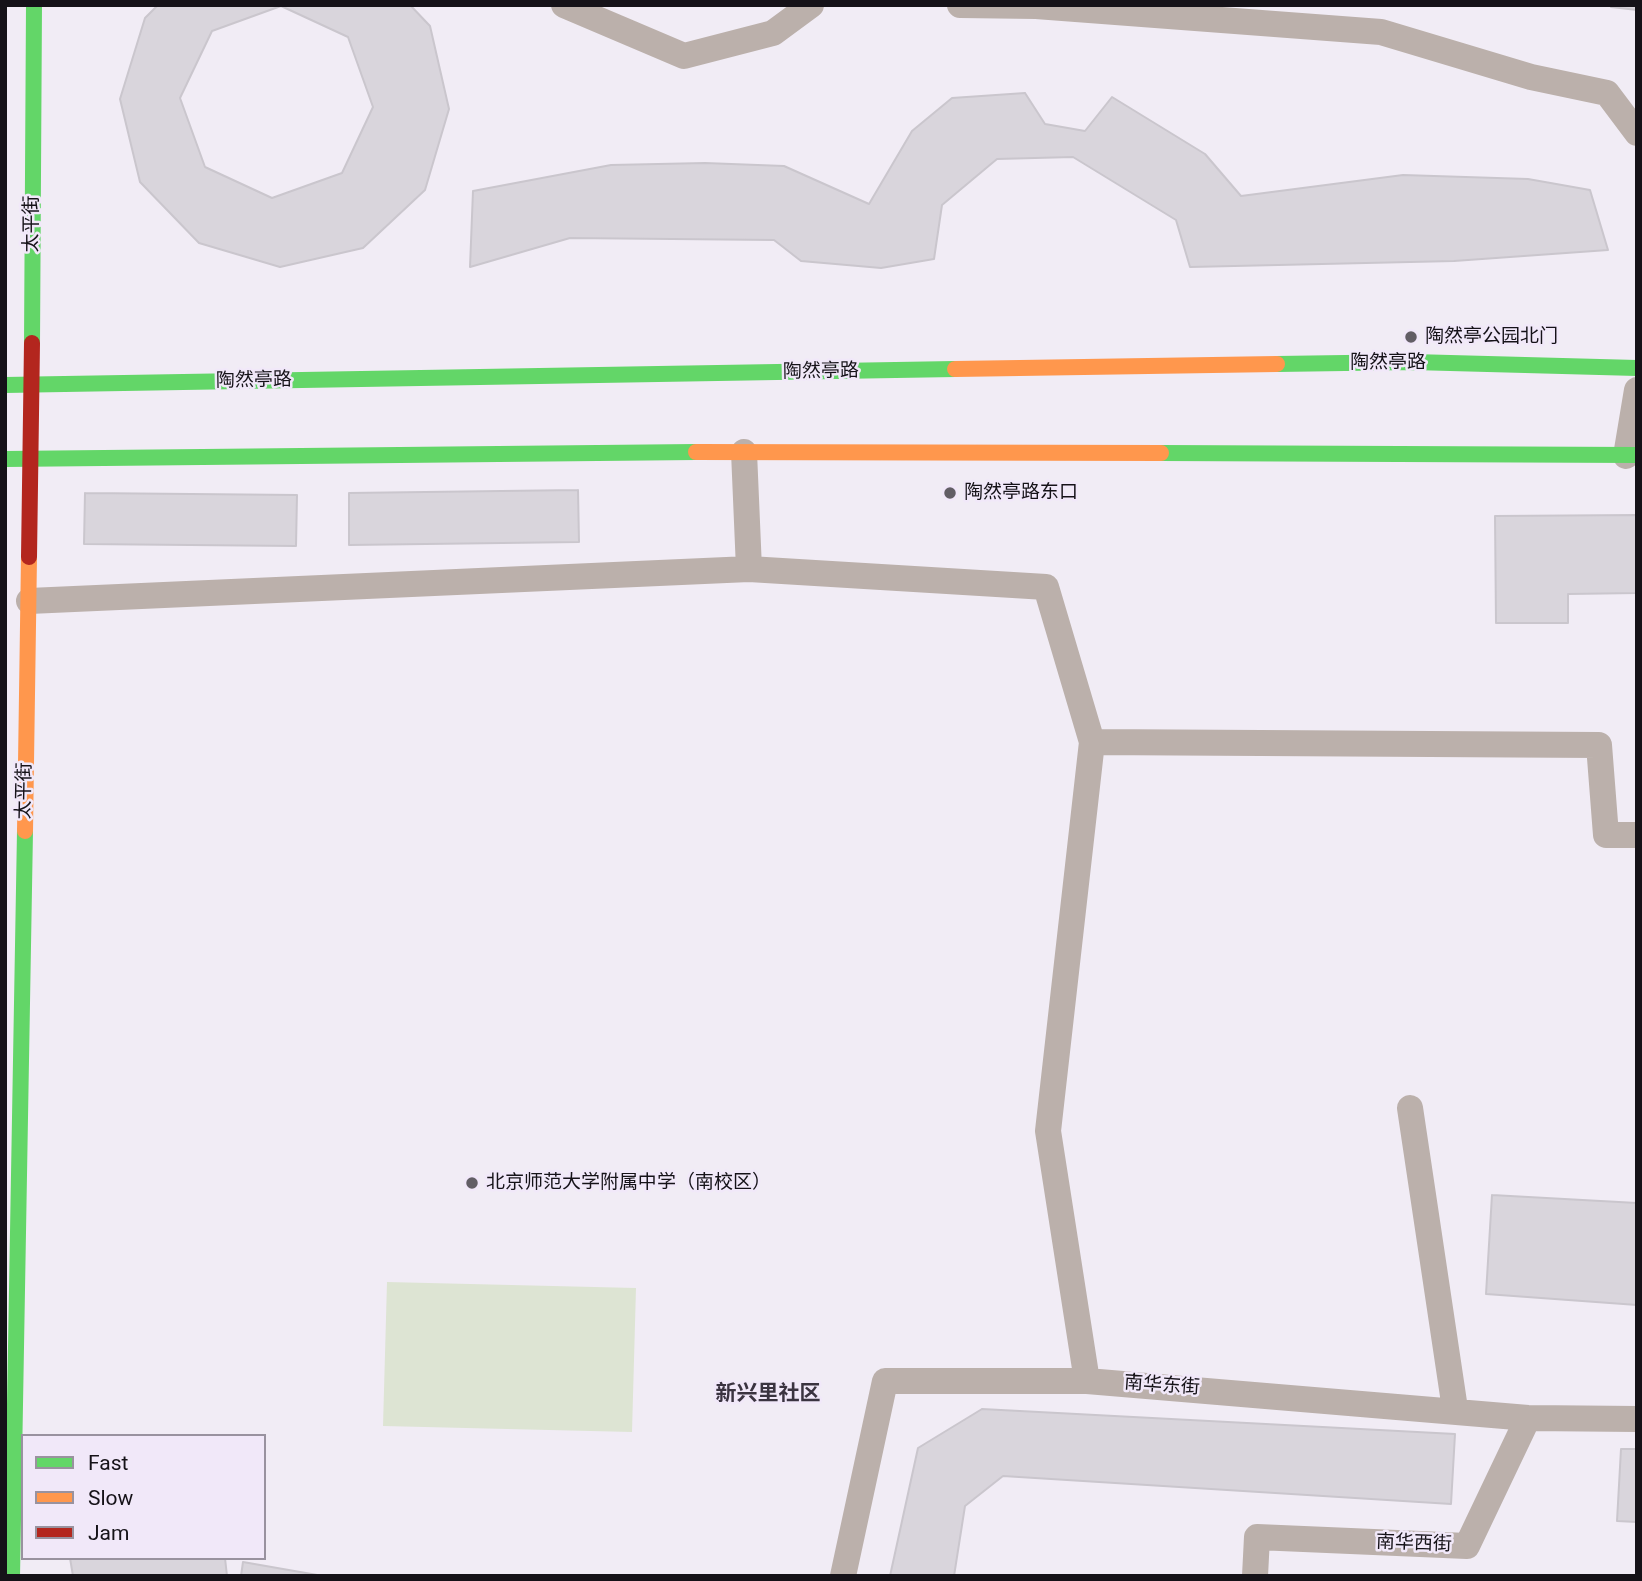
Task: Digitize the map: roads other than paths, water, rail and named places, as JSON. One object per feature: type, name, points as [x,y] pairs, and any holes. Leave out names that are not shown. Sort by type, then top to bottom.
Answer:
[{"type":"main road","name":"太平街","points":[[12,1576],[10,1288],[29,601],[34,5]]},
{"type":"main road","name":"陶然亭路","points":[[5,385],[1413,362],[1637,368]]},
{"type":"main road","points":[[5,459],[744,452],[1631,456]]},
{"type":"street","points":[[564,5],[684,56],[773,33],[811,5]]},
{"type":"street","points":[[960,5],[1036,6],[1381,32],[1531,77],[1607,93],[1637,133]]},
{"type":"street","points":[[1631,456],[1637,390]]},
{"type":"street","points":[[744,452],[749,569]]},
{"type":"street","points":[[29,601],[749,569],[1046,587],[1092,742],[1048,1130],[1087,1381]]},
{"type":"street","points":[[1092,742],[1599,746],[1606,835],[1637,835]]},
{"type":"street","points":[[1410,1108],[1455,1409]]},
{"type":"street","name":"南华东街","points":[[843,1576],[886,1381],[1087,1381],[1455,1409],[1528,1418],[1637,1419]]},
{"type":"street","name":"南华西街","points":[[1255,1576],[1257,1537],[1467,1546],[1528,1418]]},
{"type":"place","name":"陶然亭公园北门","points":[[1411,337]]},
{"type":"place","name":"陶然亭路东口","points":[[950,493]]},
{"type":"place","name":"北京师范大学附属中学（南校区）","points":[[472,1183]]},
{"type":"district","name":"新兴里社区","points":[[768,1395]]}]
